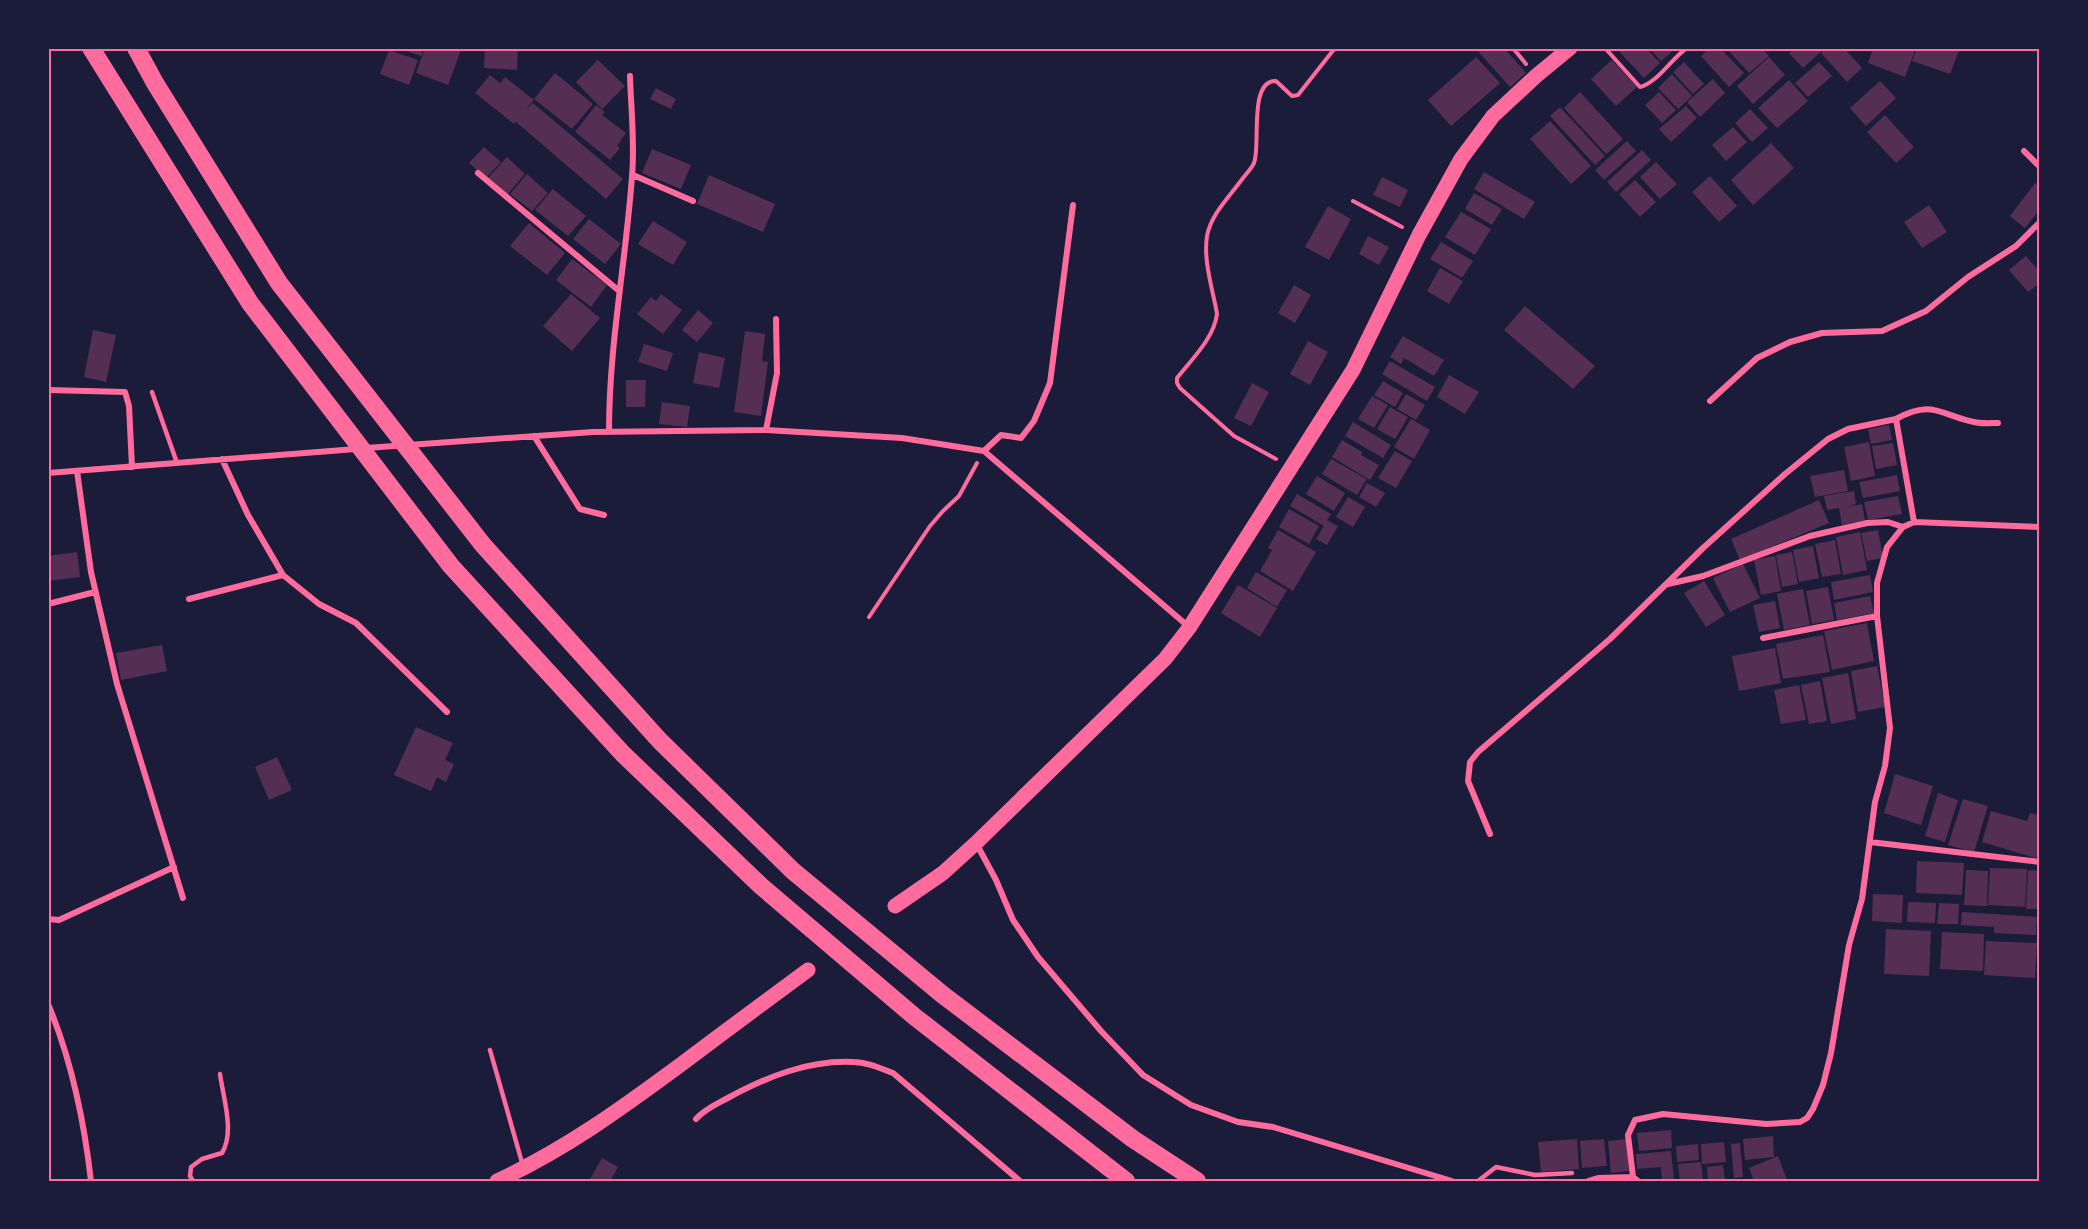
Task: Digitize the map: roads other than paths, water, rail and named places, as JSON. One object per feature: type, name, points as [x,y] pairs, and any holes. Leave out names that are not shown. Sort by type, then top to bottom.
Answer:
[{"type":"highway","points":[[91,48],[250,303],[451,566],[474,592],[623,754],[761,886],[915,1017],[1126,1181]]},
{"type":"highway","points":[[136,48],[155,83],[279,283],[483,545],[660,741],[793,871],[943,995],[1133,1139],[1197,1181]]},
{"type":"main road","points":[[895,906],[943,873],[976,843],[1166,659],[1189,628],[1353,370],[1451,174],[1493,116],[1570,48]]},
{"type":"main road","points":[[497,1181],[580,1136],[643,1094],[808,970]]},
{"type":"street","points":[[609,431],[609,384],[633,175],[630,76]]},
{"type":"street","points":[[2024,151],[2040,167]]},
{"type":"street","points":[[478,173],[618,290]]},
{"type":"street","points":[[633,175],[693,201]]},
{"type":"street","points":[[984,451],[1001,435],[1022,438],[1034,421],[1050,383],[1073,205]]},
{"type":"street","points":[[1710,401],[1757,358],[1790,342],[1822,333],[1882,331],[1926,311],[1968,278],[2016,246],[2040,222]]},
{"type":"street","points":[[766,430],[777,373],[776,319]]},
{"type":"street","points":[[48,390],[125,392],[129,406],[132,467]]},
{"type":"street","points":[[1490,834],[1468,781],[1470,762],[1478,752],[1610,639],[1753,501],[1828,439],[1848,429],[1896,419],[1908,412],[1924,408],[1944,411],[1975,422],[1998,423]]},
{"type":"street","points":[[1896,419],[1914,522]]},
{"type":"street","points":[[48,473],[609,431],[766,430],[902,438],[984,451],[1189,628]]},
{"type":"street","points":[[534,436],[580,509],[604,515]]},
{"type":"street","points":[[222,459],[248,514],[283,575],[319,604],[356,623],[447,712]]},
{"type":"street","points":[[77,471],[95,592],[117,684],[183,898]]},
{"type":"street","points":[[1666,585],[1703,576],[1810,536],[1867,523],[1888,522],[1903,527]]},
{"type":"street","points":[[1588,1181],[1598,1178],[1635,1179],[1628,1135],[1635,1120],[1663,1114],[1766,1124],[1800,1122],[1807,1118],[1823,1085],[1831,1053],[1849,945],[1862,899],[1875,802],[1885,765],[1890,728],[1877,616],[1877,583],[1887,547],[1903,527],[1914,522],[2040,527]]},
{"type":"street","points":[[189,599],[283,575]]},
{"type":"street","points":[[48,604],[95,592]]},
{"type":"street","points":[[1763,638],[1877,616]]},
{"type":"street","points":[[1870,842],[2040,862]]},
{"type":"street","points":[[976,843],[996,880],[1013,920],[1038,957],[1101,1031],[1143,1075],[1191,1105],[1238,1122],[1273,1127],[1452,1181]]},
{"type":"street","points":[[48,919],[59,920],[174,867]]},
{"type":"street","points":[[48,1004],[74,1078],[86,1136],[91,1181]]},
{"type":"street","points":[[696,1119],[703,1111],[745,1088],[792,1069],[832,1062],[873,1065],[893,1073],[1020,1181]]},
{"type":"lane","points":[[152,392],[177,463]]},
{"type":"lane","points":[[490,1050],[524,1168]]},
{"type":"lane","points":[[193,1181],[190,1176],[191,1167],[202,1159],[222,1153],[227,1146],[229,1134],[220,1074]]},
{"type":"lane","points":[[1478,1181],[1496,1167],[1535,1175],[1572,1173]]}]
